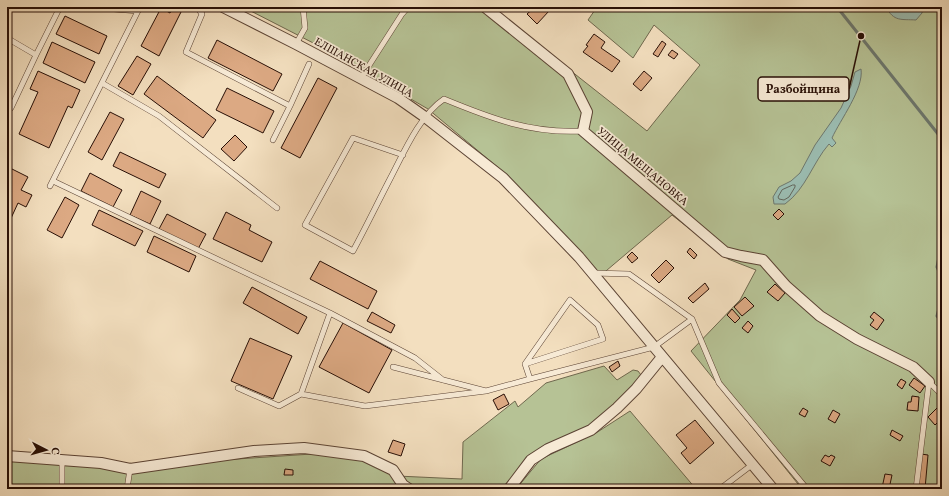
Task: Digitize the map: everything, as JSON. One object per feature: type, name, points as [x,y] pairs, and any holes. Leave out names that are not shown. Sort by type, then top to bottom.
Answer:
[{"type":"street","name":"ЕЛШАНСКАЯ УЛИЦА","points":[[223,7],[398,98],[425,117],[503,178],[579,257],[773,489]]},
{"type":"street","name":"УЛИЦА МЕЩАНОВКА","points":[[485,7],[568,74],[587,112],[583,131],[725,252],[763,260],[786,286],[820,316],[857,339],[913,367],[928,382]]},
{"type":"street","points":[[509,489],[531,460],[548,449],[591,430],[617,408],[636,389],[662,357]]},
{"type":"street","points":[[7,456],[101,463],[130,469],[254,451],[304,448],[364,456],[392,470],[403,485],[409,489]]},
{"type":"lane","points":[[7,106],[11,108],[60,7]]},
{"type":"lane","points":[[50,186],[139,9],[114,9],[110,7]]},
{"type":"lane","points":[[197,7],[202,14],[186,52],[290,106]]},
{"type":"lane","points":[[296,44],[305,28],[303,7]]},
{"type":"lane","points":[[361,78],[408,7]]},
{"type":"lane","points":[[7,38],[36,55]]},
{"type":"lane","points":[[273,140],[309,64]]},
{"type":"lane","points":[[102,83],[159,116],[277,208]]},
{"type":"lane","points":[[403,155],[353,138],[305,225],[353,251],[403,155],[425,117],[436,104],[444,99],[485,116],[521,127],[568,132],[583,131]]},
{"type":"lane","points":[[53,181],[330,313],[415,358],[443,380]]},
{"type":"lane","points":[[592,273],[629,274],[692,320],[719,383],[807,489]]},
{"type":"lane","points":[[570,300],[598,325],[603,339],[525,364],[570,300]]},
{"type":"lane","points":[[301,394],[330,313]]},
{"type":"lane","points":[[238,388],[279,406],[301,394],[365,406],[486,392],[654,347],[692,320]]},
{"type":"lane","points":[[525,364],[530,379]]},
{"type":"lane","points":[[393,367],[486,392]]},
{"type":"lane","points":[[928,382],[942,395]]},
{"type":"lane","points":[[916,489],[928,382]]},
{"type":"lane","points":[[62,460],[62,489]]},
{"type":"lane","points":[[720,489],[753,464]]},
{"type":"lane","points":[[127,489],[130,469]]},
{"type":"green space","points":[[243,7],[494,7],[514,26],[647,131],[700,65],[654,25],[633,58],[588,20],[597,7],[942,7],[942,489],[802,489],[691,351],[740,300],[756,270],[728,259],[672,215],[600,276],[507,175],[428,109],[323,48]]},
{"type":"green space","points":[[604,366],[617,380],[633,370],[638,371],[641,375],[625,397],[589,426],[527,458],[511,489],[7,489],[7,460],[137,469],[222,460],[342,452],[397,476],[462,479],[463,442],[515,401],[518,407],[546,383]]},
{"type":"green space","points":[[630,411],[696,489],[516,489],[541,459],[596,433]]},
{"type":"water","points":[[886,7],[923,7],[922,13],[916,20],[898,19],[889,12]]},
{"type":"water","points":[[861,69],[859,86],[832,138],[836,143],[832,147],[829,144],[823,151],[804,183],[792,198],[785,204],[774,204],[773,197],[779,187],[791,181],[800,173],[815,145],[841,108],[851,86],[855,72]]},
{"type":"building","points":[[173,7],[183,8],[159,56],[141,46],[161,8],[170,13]]},
{"type":"building","points":[[535,7],[545,7],[549,11],[537,24],[527,14]]},
{"type":"building","points":[[65,16],[107,36],[99,54],[56,34]]},
{"type":"building","points":[[594,34],[605,42],[601,48],[620,61],[612,72],[583,52]]},
{"type":"building","points":[[217,40],[282,74],[273,91],[208,58]]},
{"type":"building","points":[[662,41],[666,44],[658,57],[653,54]]},
{"type":"building","points":[[52,42],[95,62],[85,83],[43,63]]},
{"type":"building","points":[[672,50],[678,54],[674,59],[668,55]]},
{"type":"building","points":[[137,56],[151,64],[133,95],[118,86]]},
{"type":"building","points":[[38,71],[80,90],[72,108],[68,106],[49,148],[19,134],[38,92],[30,89]]},
{"type":"building","points":[[644,71],[652,78],[641,91],[633,84]]},
{"type":"building","points":[[157,76],[216,120],[203,138],[144,94]]},
{"type":"building","points":[[318,78],[337,88],[300,158],[281,148]]},
{"type":"building","points":[[227,88],[274,111],[263,133],[216,110]]},
{"type":"building","points":[[110,112],[124,119],[102,160],[88,152]]},
{"type":"building","points":[[235,135],[247,147],[234,161],[221,149]]},
{"type":"building","points":[[120,152],[166,174],[159,188],[113,166]]},
{"type":"building","points":[[10,168],[28,177],[21,190],[32,195],[26,207],[18,203],[7,227],[7,173]]},
{"type":"building","points":[[90,173],[122,190],[113,207],[81,191]]},
{"type":"building","points":[[141,191],[161,201],[150,224],[130,215]]},
{"type":"building","points":[[65,197],[79,205],[62,238],[47,230]]},
{"type":"building","points":[[779,209],[784,214],[778,220],[773,215]]},
{"type":"building","points":[[99,210],[143,231],[135,246],[92,225]]},
{"type":"building","points":[[226,212],[251,225],[249,230],[272,242],[262,262],[213,239]]},
{"type":"building","points":[[167,214],[206,234],[198,249],[159,229]]},
{"type":"building","points":[[154,236],[196,256],[189,272],[147,252]]},
{"type":"building","points":[[690,248],[697,255],[694,259],[687,252]]},
{"type":"building","points":[[632,252],[638,258],[632,263],[627,257]]},
{"type":"building","points":[[666,260],[674,268],[659,283],[651,275]]},
{"type":"building","points":[[320,261],[377,291],[368,309],[310,279]]},
{"type":"building","points":[[705,283],[709,289],[693,303],[688,298]]},
{"type":"building","points":[[775,284],[785,293],[778,301],[767,292]]},
{"type":"building","points":[[252,287],[307,317],[298,334],[243,303]]},
{"type":"building","points":[[745,297],[754,306],[742,316],[734,307]]},
{"type":"building","points":[[732,309],[740,318],[735,323],[727,315]]},
{"type":"building","points":[[372,312],[395,325],[391,333],[367,321]]},
{"type":"building","points":[[874,312],[884,320],[877,330],[870,325],[874,320],[870,317]]},
{"type":"building","points":[[748,321],[753,326],[748,333],[742,328]]},
{"type":"building","points":[[343,323],[392,350],[369,393],[319,367]]},
{"type":"building","points":[[250,338],[292,356],[273,399],[231,381]]},
{"type":"building","points":[[618,361],[620,366],[612,372],[609,367]]},
{"type":"building","points":[[914,378],[925,386],[920,393],[909,385]]},
{"type":"building","points":[[901,379],[906,382],[902,389],[897,385]]},
{"type":"building","points":[[504,394],[509,404],[498,410],[493,400]]},
{"type":"building","points":[[912,396],[919,397],[918,411],[907,410],[908,402],[911,402]]},
{"type":"building","points":[[939,406],[942,409],[942,418],[935,425],[928,417]]},
{"type":"building","points":[[803,408],[808,411],[805,417],[799,414]]},
{"type":"building","points":[[833,410],[840,414],[835,423],[828,419]]},
{"type":"building","points":[[695,420],[714,443],[690,464],[681,453],[687,448],[676,435]]},
{"type":"building","points":[[892,430],[903,436],[900,441],[890,435]]},
{"type":"building","points":[[393,440],[405,444],[401,456],[388,452]]},
{"type":"building","points":[[921,454],[928,455],[925,489],[918,489]]},
{"type":"building","points":[[825,455],[835,457],[830,466],[821,461]]},
{"type":"building","points":[[285,469],[293,470],[293,475],[284,475]]},
{"type":"building","points":[[885,474],[892,475],[889,489],[882,488]]},
{"type":"waterway","points":[[837,7],[942,139]]},
{"type":"waterway","points":[[942,242],[937,267],[942,279]]},
{"type":"waterway","points":[[942,298],[937,316],[942,322]]},
{"type":"place","name":"Разбойщина","points":[[861,36]]}]
